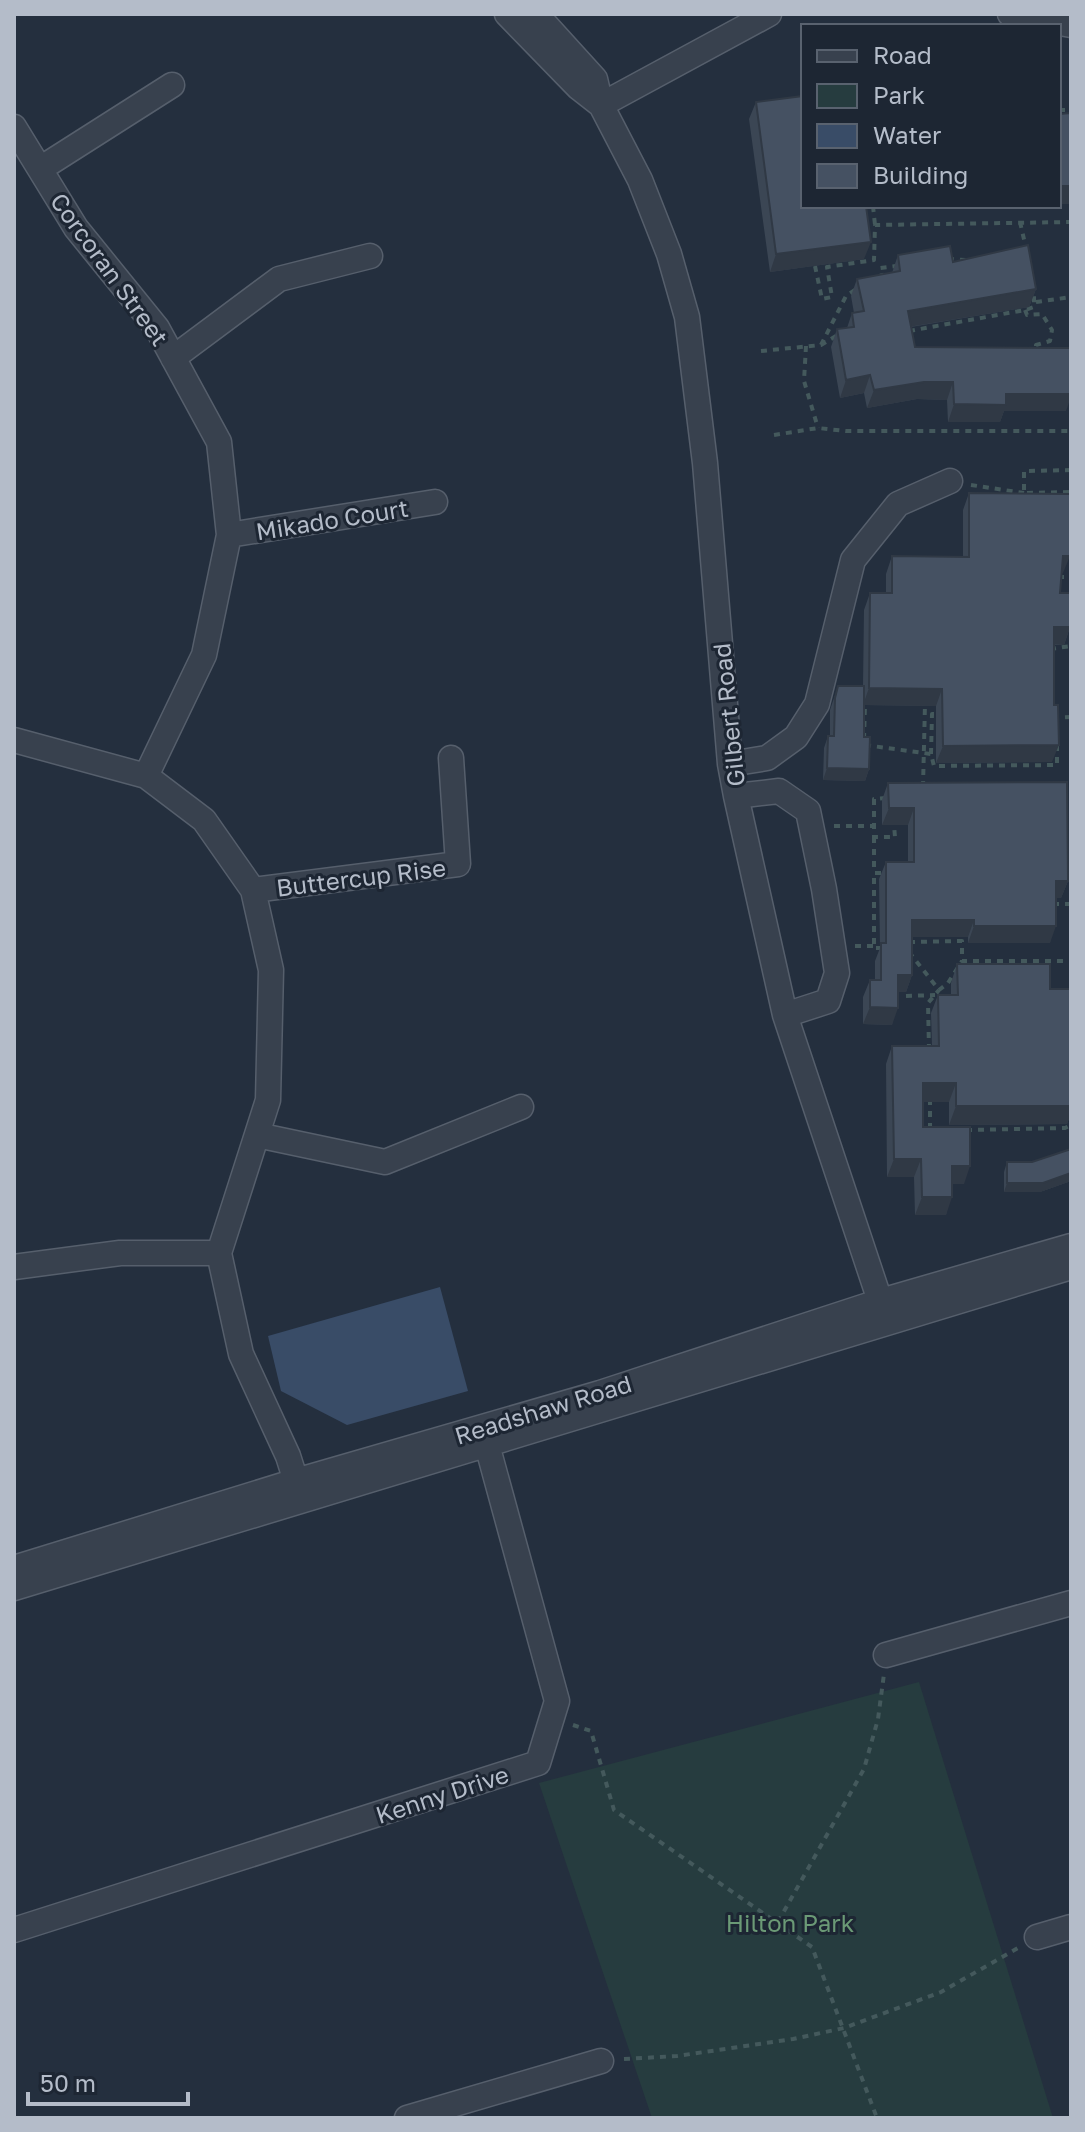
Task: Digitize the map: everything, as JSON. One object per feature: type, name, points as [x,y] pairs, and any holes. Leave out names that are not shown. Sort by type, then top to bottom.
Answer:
[{"type":"street","name":"Gilbert Road","points":[[507,14],[578,87],[601,105]]},
{"type":"street","name":"Gilbert Road","points":[[536,14],[595,79],[601,105],[640,180],[669,254],[687,317],[705,463],[730,764],[736,796],[785,1015],[884,1312]]},
{"type":"street","points":[[601,105],[769,14]]},
{"type":"street","points":[[1010,14],[1071,25]]},
{"type":"street","points":[[40,169],[172,85]]},
{"type":"street","name":"Corcoran Street","points":[[14,127],[76,228],[157,328],[219,442],[229,535],[204,655],[146,776]]},
{"type":"street","points":[[173,358],[279,279],[370,256]]},
{"type":"street","points":[[730,764],[767,758],[796,737],[817,704],[853,560],[898,504],[950,481]]},
{"type":"street","name":"Mikado Court","points":[[229,535],[435,502]]},
{"type":"street","points":[[14,740],[146,776],[204,820],[253,890],[271,970],[268,1100],[219,1253],[241,1354],[288,1456],[299,1490]]},
{"type":"street","name":"Buttercup Rise","points":[[253,890],[458,864],[451,758]]},
{"type":"street","points":[[736,796],[779,791],[808,811],[837,973],[828,1001],[785,1015]]},
{"type":"street","points":[[257,1135],[385,1162],[521,1107]]},
{"type":"street","name":"Readshaw Road","points":[[14,1568],[486,1436],[884,1312],[1071,1246]]},
{"type":"street","points":[[14,1267],[120,1253],[219,1253]]},
{"type":"street","name":"Readshaw Road","points":[[884,1312],[1071,1267]]},
{"type":"street","name":"Kenny Drive","points":[[14,1930],[538,1763],[557,1701],[486,1436]]},
{"type":"street","name":"Readshaw Road","points":[[14,1588],[299,1490]]},
{"type":"street","points":[[886,1655],[1071,1603]]},
{"type":"street","points":[[1037,1937],[1071,1927]]},
{"type":"street","points":[[407,2118],[601,2061]]},
{"type":"path","points":[[815,266],[822,299],[832,297],[827,267],[874,260],[873,208]]},
{"type":"path","points":[[1020,222],[1029,259]]},
{"type":"path","points":[[875,225],[1071,222]]},
{"type":"path","points":[[947,259],[978,260]]},
{"type":"path","points":[[872,283],[883,281],[880,268],[907,264]]},
{"type":"path","points":[[821,345],[846,296],[860,286]]},
{"type":"path","points":[[903,332],[1034,307],[1033,288]]},
{"type":"path","points":[[1036,302],[1071,297]]},
{"type":"path","points":[[1025,310],[1027,315],[1042,314],[1052,330],[1050,341],[1036,345],[1036,361]]},
{"type":"path","points":[[761,351],[821,345],[844,330]]},
{"type":"path","points":[[806,346],[804,381],[818,428]]},
{"type":"path","points":[[774,435],[818,428],[846,431],[1071,431]]},
{"type":"path","points":[[1024,493],[1024,471],[1071,470]]},
{"type":"path","points":[[950,481],[1024,493],[1071,492]]},
{"type":"path","points":[[1045,577],[1071,577]]},
{"type":"path","points":[[1037,649],[1067,649],[1071,646]]},
{"type":"path","points":[[866,701],[864,745],[931,754]]},
{"type":"path","points":[[923,798],[925,701]]},
{"type":"path","points":[[948,714],[932,714],[931,754],[934,766],[1057,765],[1058,733]]},
{"type":"path","points":[[1048,718],[1071,717]]},
{"type":"path","points":[[874,944],[874,799],[888,798]]},
{"type":"path","points":[[874,837],[895,837],[894,825]]},
{"type":"path","points":[[827,826],[874,826]]},
{"type":"path","points":[[874,873],[888,873]]},
{"type":"path","points":[[1043,904],[1071,904]]},
{"type":"path","points":[[903,942],[962,941],[962,961],[948,983],[928,1003],[930,1063]]},
{"type":"path","points":[[853,946],[889,945]]},
{"type":"path","points":[[907,948],[939,990]]},
{"type":"path","points":[[962,961],[1071,961]]},
{"type":"path","points":[[985,961],[985,972]]},
{"type":"path","points":[[1036,961],[1036,972]]},
{"type":"path","points":[[906,996],[935,995]]},
{"type":"path","points":[[930,1090],[930,1131]]},
{"type":"path","points":[[960,1130],[1065,1128],[1071,1125]]},
{"type":"path","points":[[778,1922],[864,1769],[878,1719],[886,1655]]},
{"type":"path","points":[[552,1718],[591,1731],[614,1810],[812,1947],[877,2118]]},
{"type":"path","points":[[601,2061],[677,2056],[793,2039],[844,2028],[941,1992],[1037,1937]]},
{"type":"green space","name":"Hilton Park","points":[[919,1682],[1053,2118],[652,2118],[539,1783]]},
{"type":"water","points":[[440,1287],[468,1391],[347,1425],[281,1391],[268,1336]]},
{"type":"building","points":[[801,96],[801,208],[866,208],[871,242],[776,254],[756,102]]},
{"type":"building","points":[[1071,113],[1071,186],[1061,186],[1061,114]]},
{"type":"building","points":[[1028,245],[1036,289],[908,311],[915,347],[1071,348],[1071,394],[1006,394],[1006,405],[954,404],[953,382],[924,382],[874,390],[870,375],[846,380],[837,329],[854,327],[852,313],[864,311],[857,279],[900,271],[898,255],[950,246],[953,262]]},
{"type":"building","points":[[969,493],[1070,494],[1070,556],[1063,556],[1060,593],[1071,593],[1070,627],[1054,627],[1054,705],[1058,705],[1059,745],[943,746],[942,689],[869,688],[870,593],[892,593],[892,556],[969,557]]},
{"type":"building","points":[[838,686],[864,686],[864,737],[870,737],[869,769],[827,768],[828,736],[834,736]]},
{"type":"building","points":[[1067,782],[1068,881],[1056,881],[1056,926],[974,926],[974,920],[912,920],[912,975],[898,975],[898,1008],[870,1007],[870,980],[881,980],[881,943],[886,943],[886,862],[914,862],[914,808],[889,808],[888,783]]},
{"type":"building","points":[[957,964],[1050,964],[1050,989],[1071,989],[1071,1106],[956,1106],[956,1083],[923,1083],[923,1127],[970,1127],[970,1166],[952,1166],[952,1197],[922,1197],[921,1159],[894,1159],[892,1046],[939,1046],[938,995],[958,995]]},
{"type":"building","points":[[1071,1149],[1071,1173],[1043,1183],[1007,1183],[1007,1162],[1032,1162]]}]
